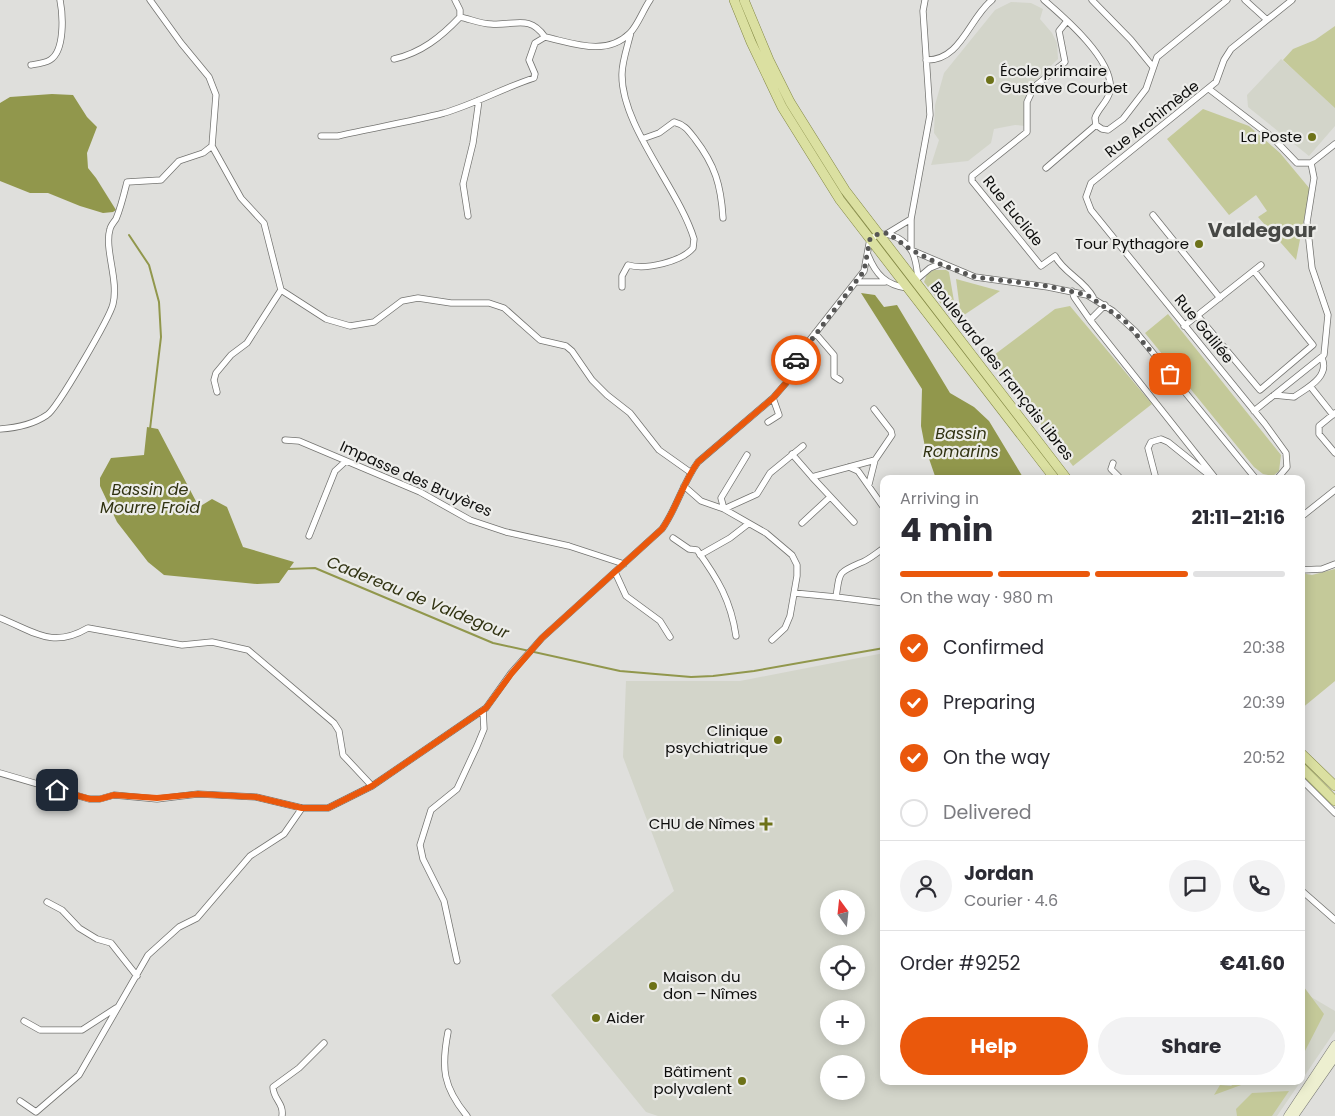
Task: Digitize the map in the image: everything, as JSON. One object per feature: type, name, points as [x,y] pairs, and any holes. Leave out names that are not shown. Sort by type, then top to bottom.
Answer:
[{"type":"main road","name":"Boulevard des Français Libres","points":[[734,0],[762,65],[796,132],[840,200],[1053,475]]},
{"type":"main road","name":"Boulevard des Français Libres","points":[[744,0],[770,60],[806,129],[845,190],[878,234],[917,280],[1064,475]]},
{"type":"main road","points":[[1305,757],[1335,786]]},
{"type":"main road","points":[[1305,771],[1335,801]]},
{"type":"main road","points":[[1288,1116],[1335,1044]]},
{"type":"main road","points":[[1294,1116],[1335,1057]]},
{"type":"street","points":[[31,65],[49,61],[58,53],[63,17],[60,0]]},
{"type":"street","points":[[150,0],[181,43],[209,77],[216,95],[212,146],[241,198],[264,222],[281,290],[326,319],[350,326],[374,322],[402,301],[418,298],[452,303],[489,303],[504,308],[540,340],[566,346],[572,351],[592,380],[630,413],[659,450],[690,472]]},
{"type":"street","points":[[394,59],[409,56],[440,37],[460,17],[460,10],[455,0]]},
{"type":"street","points":[[622,287],[622,276],[628,265],[644,266],[671,260],[684,256],[694,248],[692,232],[642,139],[626,99],[622,80],[631,32],[650,0]]},
{"type":"street","points":[[917,280],[911,250],[911,219],[930,115],[926,60],[925,0]]},
{"type":"street","points":[[926,60],[938,59],[951,51],[963,39],[984,6],[992,0]]},
{"type":"street","name":"Rue Archimède","points":[[1044,0],[1067,21],[1102,60],[1109,77],[1110,93],[1096,112],[1096,125],[1102,129],[1108,130],[1123,119],[1146,89],[1153,67]]},
{"type":"street","points":[[1092,0],[1132,40],[1153,67]]},
{"type":"street","points":[[1153,67],[1156,57],[1227,0]]},
{"type":"street","points":[[1245,0],[1266,19]]},
{"type":"street","points":[[1209,89],[1216,82],[1224,60],[1231,49],[1292,0]]},
{"type":"street","points":[[460,17],[491,24],[531,23],[538,27],[545,38]]},
{"type":"street","name":"Rue Euclide","points":[[1067,21],[1059,31],[1065,62],[1034,88],[1027,102],[1026,132],[972,176],[972,181],[1041,266],[1054,256],[1060,267],[1089,289],[1094,299]]},
{"type":"street","points":[[322,136],[338,136],[444,112],[534,78],[535,74],[530,60],[531,51],[535,43],[545,38],[596,48],[615,43],[631,32]]},
{"type":"street","name":"Rue Archimède","points":[[1086,197],[1091,183],[1209,89],[1273,138],[1297,163],[1311,163]]},
{"type":"street","points":[[468,216],[463,184],[473,143],[478,100]]},
{"type":"street","points":[[642,139],[659,133],[674,122],[684,125],[709,157],[718,181],[723,218]]},
{"type":"street","points":[[1046,168],[1096,125]]},
{"type":"street","points":[[1274,395],[1294,398],[1322,376],[1324,364],[1322,358],[1328,315],[1312,268],[1307,222],[1314,178],[1311,163],[1335,144]]},
{"type":"street","points":[[0,429],[13,428],[36,421],[53,410],[93,340],[102,330],[113,306],[115,292],[110,229],[116,219],[127,182],[161,180],[179,162],[203,153],[212,146]]},
{"type":"street","name":"Rue Galilée","points":[[1086,197],[1091,210],[1286,453],[1287,467],[1280,475]]},
{"type":"street","points":[[1153,215],[1220,298]]},
{"type":"street","points":[[0,773],[90,799],[100,799],[114,795],[157,798],[198,794],[256,797],[302,808],[328,808],[372,786],[471,716],[483,713],[528,653],[662,529],[670,518],[690,472],[708,452],[773,398],[786,383],[798,355],[858,282],[864,271],[870,239],[878,234],[888,233],[911,219]]},
{"type":"street","points":[[888,233],[911,250],[940,264],[975,277],[1072,291],[1105,305],[1135,332],[1253,475]]},
{"type":"street","points":[[868,255],[876,272],[886,282]]},
{"type":"street","points":[[858,282],[886,282],[908,288],[930,268],[940,264]]},
{"type":"street","points":[[1184,326],[1261,265]]},
{"type":"street","points":[[1197,316],[1260,390],[1313,345],[1254,271]]},
{"type":"street","points":[[217,392],[214,380],[216,373],[231,355],[247,343],[281,290]]},
{"type":"street","points":[[1072,291],[1090,320],[1212,475]]},
{"type":"street","points":[[1090,320],[1105,305]]},
{"type":"street","points":[[815,333],[834,355],[834,376],[840,380]]},
{"type":"street","points":[[1254,411],[1322,358]]},
{"type":"street","points":[[1310,386],[1334,414],[1320,426],[1319,434],[1335,453]]},
{"type":"street","points":[[768,422],[779,414],[773,398]]},
{"type":"street","points":[[869,484],[875,460],[892,435],[874,409]]},
{"type":"street","points":[[1155,475],[1148,448],[1151,442],[1161,439],[1168,442],[1210,475]]},
{"type":"street","name":"Impasse des Bruyères","points":[[284,440],[299,441],[346,460],[420,492],[470,520],[506,532],[568,546],[624,564]]},
{"type":"street","points":[[724,509],[757,494],[770,473],[803,446]]},
{"type":"street","points":[[792,454],[829,498],[854,522]]},
{"type":"street","points":[[724,509],[721,498],[747,455]]},
{"type":"street","points":[[309,536],[335,472],[346,460]]},
{"type":"street","points":[[812,477],[875,460]]},
{"type":"street","points":[[1113,463],[1111,469],[1117,475]]},
{"type":"street","points":[[849,467],[858,471],[880,502]]},
{"type":"street","points":[[684,486],[701,501],[724,509],[766,533],[792,555],[797,565],[790,616],[785,628],[772,640]]},
{"type":"street","points":[[1305,514],[1335,490]]},
{"type":"street","points":[[802,523],[829,498]]},
{"type":"street","points":[[700,555],[730,538],[748,524]]},
{"type":"street","points":[[673,538],[688,549],[697,550],[728,599],[736,636]]},
{"type":"street","points":[[836,597],[839,576],[843,570],[861,563],[880,551]]},
{"type":"street","points":[[1305,570],[1322,569],[1335,564]]},
{"type":"street","points":[[615,572],[626,596],[660,621],[670,638]]},
{"type":"street","points":[[794,593],[880,602]]},
{"type":"street","points":[[0,618],[50,639],[75,636],[88,628],[182,645],[212,642],[248,650],[334,723],[339,731],[343,755],[372,786]]},
{"type":"street","points":[[458,960],[444,902],[423,859],[420,844],[431,810],[457,789],[478,746],[484,729],[483,713]]},
{"type":"street","points":[[1305,783],[1335,813]]},
{"type":"street","points":[[20,1101],[36,1112],[79,1075],[148,955],[179,927],[197,918],[250,856],[284,834],[302,808]]},
{"type":"street","points":[[1305,894],[1335,920]]},
{"type":"street","points":[[47,902],[62,910],[79,928],[97,939],[111,943],[136,976]]},
{"type":"street","points":[[24,1021],[40,1030],[82,1030],[117,1008]]},
{"type":"street","points":[[448,1032],[444,1074],[450,1091],[467,1116]]},
{"type":"street","points":[[282,1116],[283,1109],[273,1092],[273,1087],[299,1068],[324,1043]]},
{"type":"shaded area","name":"École primaire Gustave Courbet","points":[[1011,2],[1031,3],[1043,9],[1040,19],[1052,33],[1057,43],[1058,59],[1030,86],[1024,101],[1025,126],[1015,125],[994,129],[991,143],[968,161],[931,165],[939,140],[934,133],[935,105],[944,73],[995,10]]},
{"type":"shaded area","points":[[1335,26],[1335,108],[1283,60],[1293,49],[1315,40]]},
{"type":"shaded area","points":[[1281,59],[1335,105],[1335,126],[1309,156],[1248,107],[1247,95]]},
{"type":"shaded area","points":[[1203,109],[1249,126],[1280,153],[1310,189],[1296,260],[1258,217],[1267,211],[1256,195],[1229,215],[1167,139]]},
{"type":"shaded area","points":[[934,270],[946,270],[949,272],[955,307],[949,314],[924,282],[927,274]]},
{"type":"shaded area","points":[[956,279],[1000,291],[961,317]]},
{"type":"shaded area","points":[[1070,306],[1152,404],[1073,466],[990,358],[1055,309]]},
{"type":"shaded area","points":[[1168,314],[1281,455],[1279,471],[1274,475],[1268,475],[1263,474],[1254,467],[1145,333]]},
{"type":"shaded area","points":[[1335,569],[1335,681],[1305,706],[1305,574],[1312,575]]},
{"type":"shaded area","name":"CHU de Nîmes","points":[[880,654],[880,1085],[1298,1085],[1277,1116],[658,1116],[646,1112],[551,995],[674,891],[623,757],[626,681],[740,681]]},
{"type":"shaded area","points":[[1305,988],[1324,1014],[1305,1051]]},
{"type":"shaded area","points":[[1305,993],[1335,1011],[1335,1031],[1305,1075]]},
{"type":"shaded area","points":[[1220,1085],[1241,1085],[1214,1095]]},
{"type":"shaded area","points":[[1289,1091],[1272,1116],[1237,1116],[1236,1109],[1252,1093]]},
{"type":"water","points":[[52,94],[73,95],[87,117],[97,127],[87,153],[88,168],[116,210],[113,212],[103,213],[48,193],[30,193],[0,181],[0,103],[10,97]]},
{"type":"water","name":"Bassin Romarins","points":[[861,293],[875,295],[884,307],[897,305],[950,393],[974,407],[989,421],[1022,475],[935,475],[925,447],[921,426],[922,389]]},
{"type":"water","name":"Bassin de Mourre Froid","points":[[147,427],[158,429],[199,507],[212,499],[227,507],[243,547],[294,562],[279,583],[257,584],[164,575],[148,562],[117,522],[100,486],[100,478],[111,458],[144,455]]},
{"type":"waterway","name":"Cadereau de Valdegour","points":[[129,235],[149,265],[159,302],[161,337],[150,429]]},
{"type":"waterway","name":"Cadereau de Valdegour","points":[[288,569],[315,568],[493,643],[620,671],[691,677],[713,676],[754,671],[880,649]]},
{"type":"way so far","points":[[796,360],[845,295],[858,282],[866,265],[870,239],[878,234],[888,233],[903,242],[911,250],[940,264],[975,277],[994,281],[1048,286],[1087,295],[1125,321],[1170,374]]},
{"type":"place","name":"École primaire Gustave Courbet","points":[[990,80]]},
{"type":"place","name":"La Poste","points":[[1312,137]]},
{"type":"place","name":"Tour Pythagore","points":[[1199,244]]},
{"type":"place","name":"Clinique psychiatrique","points":[[778,740]]},
{"type":"place","name":"CHU de Nîmes","points":[[766,824]]},
{"type":"place","name":"Maison du don – Nîmes","points":[[653,986]]},
{"type":"place","name":"Aider","points":[[596,1018]]},
{"type":"place","name":"Bâtiment polyvalent","points":[[742,1081]]},
{"type":"district","name":"Valdegour","points":[[1262,230]]},
{"type":"route","points":[[57,790],[90,799],[100,799],[114,795],[157,798],[198,794],[256,797],[302,808],[328,808],[372,786],[471,716],[486,708],[522,660],[542,638],[662,529],[670,518],[690,472],[708,452],[773,398],[786,383],[796,360]]}]
